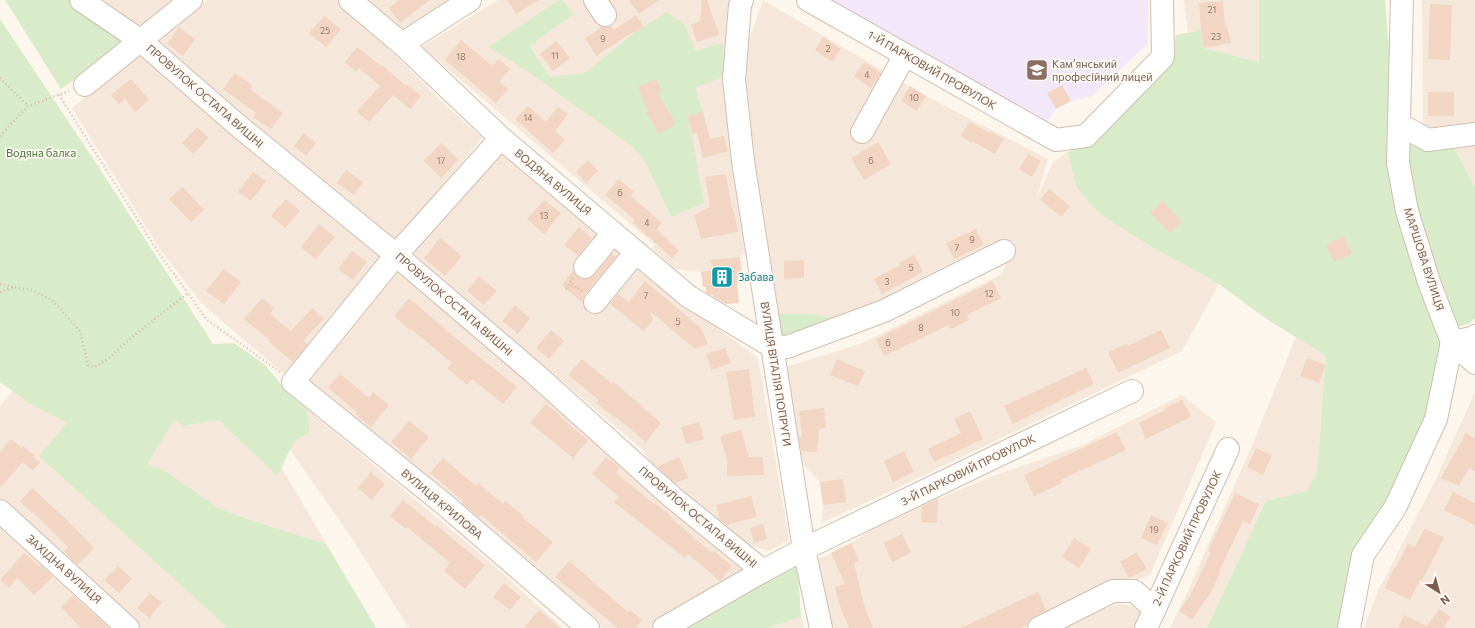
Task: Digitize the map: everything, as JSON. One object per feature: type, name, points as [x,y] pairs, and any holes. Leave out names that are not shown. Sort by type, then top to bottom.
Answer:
[{"type":"street","name":"ПРОВУЛОК ОСТАПА ВИШНІ","points":[[81,0],[142,41],[235,123],[396,255],[533,372],[672,497],[763,571]]},
{"type":"street","points":[[85,86],[191,0]]},
{"type":"street","name":"ВОДЯНА ВУЛИЦЯ","points":[[350,0],[402,44],[501,138],[688,296],[771,346]]},
{"type":"street","points":[[402,44],[470,0]]},
{"type":"street","name":"ВУЛИЦЯ ВІТАЛІЯ ПОПРУГИ","points":[[742,0],[740,5],[734,79],[743,161],[804,549],[820,628]]},
{"type":"street","name":"1-Й ПАРКОВИЙ ПРОВУЛОК","points":[[808,0],[1056,140],[1086,136],[1163,57],[1162,0]]},
{"type":"street","name":"МАРШОВА ВУЛИЦЯ","points":[[1402,0],[1398,163],[1407,211],[1429,282],[1452,342],[1475,363]]},
{"type":"street","points":[[862,132],[905,55]]},
{"type":"street","points":[[1399,124],[1428,140],[1475,134]]},
{"type":"street","points":[[293,382],[396,255],[501,138]]},
{"type":"street","points":[[585,267],[614,233]]},
{"type":"street","points":[[771,346],[787,347],[884,310],[1004,251]]},
{"type":"street","points":[[595,302],[636,252]]},
{"type":"street","points":[[1349,628],[1363,555],[1395,508],[1436,419],[1452,342],[1475,336]]},
{"type":"street","name":"ВУЛИЦЯ КРИЛОВА","points":[[293,382],[444,504],[588,628]]},
{"type":"street","name":"3-Й ПАРКОВИЙ ПРОВУЛОК","points":[[664,628],[804,549],[1132,391]]},
{"type":"street","name":"2-Й ПАРКОВИЙ ПРОВУЛОК","points":[[1150,618],[1228,449]]},
{"type":"street","name":"ЗАХІДНА ВУЛИЦЯ","points":[[0,511],[128,628]]},
{"type":"street","points":[[1040,628],[1113,591],[1134,591],[1150,618]]},
{"type":"path","points":[[0,78],[28,106]]},
{"type":"path","points":[[0,136],[28,106],[85,86]]},
{"type":"path","points":[[59,95],[160,255],[206,319],[293,382]]},
{"type":"path","points":[[566,289],[570,283]]},
{"type":"path","points":[[0,284],[32,290],[52,300],[80,331],[88,365],[95,367],[109,358],[132,337],[188,293]]},
{"type":"path","points":[[0,292],[14,287]]},
{"type":"shaded area","points":[[86,0],[177,0],[135,33]]},
{"type":"shaded area","points":[[207,0],[337,0],[367,27],[441,101],[482,138],[392,246],[157,45],[158,37]]},
{"type":"shaded area","points":[[363,0],[452,0],[403,31]]},
{"type":"shaded area","points":[[498,0],[730,0],[725,48],[727,88],[745,253],[724,269],[701,272],[675,269],[652,248],[655,245],[422,47]]},
{"type":"shaded area","points":[[763,0],[926,96],[1048,159],[1036,200],[1053,162],[1068,152],[1096,143],[1125,113],[1169,256],[1219,284],[1182,351],[889,492],[821,523],[823,505],[820,482],[792,452],[780,369],[862,343],[1002,274],[1015,241],[851,320],[812,314],[769,314],[739,69]]},
{"type":"shaded area","name":"Кам’янський професійний лицей","points":[[830,0],[1148,0],[1148,44],[1092,96],[1071,101],[1056,109],[1047,123]]},
{"type":"shaded area","points":[[1184,0],[1259,0],[1260,62],[1204,48],[1201,30],[1188,33]]},
{"type":"shaded area","points":[[1422,0],[1475,0],[1475,187],[1453,146],[1423,129]]},
{"type":"shaded area","points":[[143,52],[382,257],[289,378],[202,304],[159,248],[72,108]]},
{"type":"shaded area","points":[[502,150],[672,294],[758,358],[789,540],[769,551],[741,542],[666,487],[642,449],[412,253]]},
{"type":"shaded area","points":[[398,271],[747,573],[649,628],[603,628],[442,488],[307,380]]},
{"type":"shaded area","points":[[1296,337],[1326,356],[1317,472],[1308,491],[1266,501],[1207,628],[1170,628],[1188,591],[1253,443]]},
{"type":"shaded area","points":[[13,391],[32,405],[68,423],[174,420],[183,426],[219,420],[277,475],[281,467],[376,628],[141,628],[0,500],[0,406]]},
{"type":"shaded area","points":[[1475,392],[1475,628],[1364,628],[1377,593],[1436,479]]},
{"type":"shaded area","points":[[1182,395],[1216,422],[1150,575],[1093,595],[1030,628],[825,628],[811,563],[851,543],[918,499],[943,497],[993,476],[1083,445]]},
{"type":"shaded area","points":[[307,409],[484,557],[563,628],[409,628],[349,534],[290,450],[294,442],[310,432]]},
{"type":"shaded area","points":[[0,524],[113,628],[0,628]]},
{"type":"shaded area","points":[[1118,604],[1131,606],[1144,612],[1136,628],[1062,628],[1077,619]]},
{"type":"shaded area","points":[[801,617],[804,628],[768,628]]},
{"type":"green space","points":[[5,0],[69,0],[131,40],[61,89]]},
{"type":"green space","points":[[559,0],[562,0],[574,14],[529,46],[550,77],[585,73],[634,33],[667,12],[685,25],[695,51],[722,43],[725,76],[695,88],[703,112],[688,116],[704,203],[671,217],[645,161],[633,147],[523,68],[488,47]]},
{"type":"green space","points":[[1259,0],[1385,0],[1391,74],[1441,341],[1431,417],[1396,477],[1343,628],[1207,628],[1266,501],[1307,491],[1317,472],[1326,356],[1265,318],[1219,284],[1147,244],[1101,215],[1077,188],[1068,152],[1096,143],[1172,64],[1176,35],[1201,30],[1204,48],[1259,62]]},
{"type":"green space","name":"Водяна балка","points":[[0,19],[94,160],[213,344],[234,343],[265,365],[288,393],[307,409],[310,432],[294,442],[277,476],[219,420],[183,426],[174,420],[147,464],[167,472],[218,508],[252,521],[326,544],[376,628],[228,628],[39,456],[67,423],[32,405],[0,382]]},
{"type":"green space","points":[[1404,131],[1453,146],[1475,187],[1475,318],[1469,324],[1457,327],[1411,201]]},
{"type":"green space","points":[[769,314],[812,314],[851,320],[786,343]]},
{"type":"green space","points":[[795,565],[798,571],[801,617],[768,628],[671,628]]},
{"type":"building","points":[[399,0],[430,0],[400,23],[389,8]]},
{"type":"building","points":[[507,0],[539,0],[516,14]]},
{"type":"building","points":[[629,0],[659,0],[639,14]]},
{"type":"building","points":[[702,0],[707,0],[719,35],[697,42],[691,25],[700,21]]},
{"type":"building","points":[[1223,1],[1225,26],[1227,25],[1231,43],[1204,48],[1199,3]]},
{"type":"building","points":[[1430,4],[1452,5],[1450,60],[1428,59]]},
{"type":"building","points":[[636,15],[644,27],[634,33],[633,32],[596,56],[585,38],[602,27],[611,26],[614,30]]},
{"type":"building","points":[[324,16],[341,29],[326,47],[309,33]]},
{"type":"building","points":[[179,27],[195,39],[183,56],[167,44]]},
{"type":"building","points":[[823,37],[841,49],[832,62],[815,50]]},
{"type":"building","points":[[461,40],[492,66],[499,59],[510,69],[499,82],[508,89],[496,103],[445,60]]},
{"type":"building","points":[[556,41],[570,58],[553,71],[540,54]]},
{"type":"building","points":[[357,47],[421,96],[410,109],[393,95],[369,122],[357,111],[380,86],[359,68],[356,72],[345,62]]},
{"type":"building","points":[[864,62],[881,73],[871,88],[854,76]]},
{"type":"building","points":[[235,73],[252,85],[250,89],[283,113],[271,129],[253,117],[256,113],[223,89]]},
{"type":"building","points":[[131,79],[149,100],[135,112],[125,99],[119,104],[111,95]]},
{"type":"building","points":[[656,79],[662,92],[658,93],[676,124],[659,134],[646,112],[648,111],[638,87]]},
{"type":"building","points":[[1062,85],[1071,101],[1056,109],[1047,93]]},
{"type":"building","points":[[910,86],[926,96],[917,111],[901,101]]},
{"type":"building","points":[[1428,92],[1454,92],[1454,116],[1428,116]]},
{"type":"building","points":[[528,106],[546,122],[558,107],[568,114],[555,131],[565,140],[553,153],[515,119]]},
{"type":"building","points":[[703,112],[710,139],[724,136],[728,151],[703,158],[697,133],[692,134],[688,116]]},
{"type":"building","points":[[970,122],[1004,139],[995,154],[972,141],[971,143],[961,136]]},
{"type":"building","points":[[197,127],[209,138],[193,154],[182,143]]},
{"type":"building","points":[[304,133],[316,143],[306,156],[294,146]]},
{"type":"building","points":[[878,142],[891,164],[864,180],[851,158]]},
{"type":"building","points":[[441,143],[458,160],[441,178],[424,161]]},
{"type":"building","points":[[1028,154],[1041,161],[1032,177],[1019,169]]},
{"type":"building","points":[[588,160],[598,171],[586,183],[576,172]]},
{"type":"building","points":[[346,170],[363,182],[354,195],[337,183]]},
{"type":"building","points":[[253,172],[266,181],[251,201],[238,192]]},
{"type":"building","points":[[726,174],[738,232],[701,239],[694,215],[710,207],[705,177]]},
{"type":"building","points":[[619,179],[634,192],[631,196],[662,223],[657,229],[679,251],[672,258],[633,223],[635,220],[605,195]]},
{"type":"building","points":[[183,187],[204,210],[191,222],[169,199]]},
{"type":"building","points":[[1049,189],[1070,206],[1061,217],[1040,200]]},
{"type":"building","points":[[286,199],[300,211],[285,228],[271,216]]},
{"type":"building","points":[[544,200],[561,213],[544,234],[527,219]]},
{"type":"building","points":[[1162,201],[1182,221],[1170,233],[1150,213]]},
{"type":"building","points":[[319,224],[335,237],[316,259],[301,247]]},
{"type":"building","points":[[579,227],[592,238],[578,256],[564,245]]},
{"type":"building","points":[[976,229],[984,245],[954,259],[946,243]]},
{"type":"building","points":[[1344,236],[1352,254],[1334,262],[1326,245]]},
{"type":"building","points":[[440,238],[462,256],[445,276],[424,258]]},
{"type":"building","points":[[352,251],[367,262],[353,280],[338,269]]},
{"type":"building","points":[[612,254],[616,257],[585,294],[583,303],[562,285],[573,271],[577,276],[583,279],[590,279]]},
{"type":"building","points":[[914,255],[923,272],[882,294],[874,279],[900,265],[899,263]]},
{"type":"building","name":"Забава","points":[[740,257],[743,282],[737,283],[739,303],[726,304],[713,297],[713,295],[706,293],[706,287],[703,287],[701,272],[715,270],[710,260]]},
{"type":"building","points":[[804,260],[804,278],[784,279],[784,261]]},
{"type":"building","points":[[224,269],[241,282],[224,304],[206,291]]},
{"type":"building","points":[[479,276],[497,291],[484,305],[467,291]]},
{"type":"building","points":[[645,281],[701,328],[708,344],[695,349],[650,311],[653,320],[644,331],[610,304],[618,294],[629,302]]},
{"type":"building","points":[[993,281],[1001,298],[967,315],[969,320],[951,329],[949,325],[884,356],[876,339]]},
{"type":"building","points":[[262,298],[274,308],[270,314],[291,331],[312,308],[324,319],[303,341],[308,344],[293,362],[269,342],[270,340],[244,319]]},
{"type":"building","points":[[409,298],[517,387],[503,404],[472,379],[467,385],[447,368],[452,363],[394,316]]},
{"type":"building","points":[[515,305],[530,318],[518,334],[502,321]]},
{"type":"building","points":[[551,330],[564,341],[549,359],[536,348]]},
{"type":"building","points":[[1161,330],[1170,348],[1118,373],[1108,352],[1127,344],[1128,346]]},
{"type":"building","points":[[725,348],[731,363],[711,370],[706,354]]},
{"type":"building","points":[[1307,358],[1326,365],[1319,383],[1300,376]]},
{"type":"building","points":[[582,359],[612,384],[614,382],[661,423],[646,442],[616,417],[615,418],[596,403],[599,400],[568,375]]},
{"type":"building","points":[[837,359],[865,371],[858,386],[830,375]]},
{"type":"building","points":[[1086,368],[1094,384],[1013,424],[1004,406]]},
{"type":"building","points":[[749,369],[755,417],[734,420],[726,372]]},
{"type":"building","points":[[340,374],[369,398],[373,392],[389,405],[371,427],[355,414],[357,412],[328,388]]},
{"type":"building","points":[[1182,400],[1191,417],[1146,439],[1139,423],[1166,410],[1165,408]]},
{"type":"building","points":[[546,404],[588,440],[573,458],[530,423]]},
{"type":"building","points":[[824,408],[826,428],[819,429],[817,452],[801,451],[799,437],[802,437],[799,411]]},
{"type":"building","points":[[970,411],[983,439],[934,462],[928,449],[961,433],[954,419]]},
{"type":"building","points":[[409,421],[429,437],[411,459],[391,442]]},
{"type":"building","points":[[699,422],[704,439],[686,444],[681,427]]},
{"type":"building","points":[[741,430],[749,457],[763,457],[764,475],[727,476],[727,460],[720,436]]},
{"type":"building","points":[[1117,432],[1126,450],[1060,480],[1062,483],[1034,496],[1024,475]]},
{"type":"building","points":[[1466,433],[1475,438],[1475,471],[1469,468],[1459,486],[1441,478]]},
{"type":"building","points":[[11,439],[22,448],[23,446],[40,462],[33,471],[23,462],[0,488],[0,452]]},
{"type":"building","points":[[1256,448],[1272,455],[1263,475],[1247,467]]},
{"type":"building","points":[[904,451],[914,472],[893,482],[884,461]]},
{"type":"building","points":[[606,457],[620,468],[616,473],[672,517],[671,518],[712,553],[714,551],[732,566],[720,581],[688,554],[685,558],[614,502],[619,497],[592,474]]},
{"type":"building","points":[[679,457],[688,478],[675,483],[659,469],[658,466]]},
{"type":"building","points":[[443,458],[476,486],[478,483],[503,504],[505,501],[524,516],[523,518],[553,542],[536,562],[481,515],[479,517],[462,503],[463,501],[430,473]]},
{"type":"building","points":[[371,472],[385,484],[372,500],[358,488]]},
{"type":"building","points":[[843,479],[846,502],[823,505],[820,482]]},
{"type":"building","points":[[32,488],[61,514],[94,548],[77,565],[64,551],[68,547],[20,501]]},
{"type":"building","points":[[1453,492],[1475,503],[1475,525],[1444,510]]},
{"type":"building","points":[[1235,493],[1259,504],[1250,524],[1243,521],[1211,592],[1192,619],[1179,611],[1191,594],[1211,552],[1208,551]]},
{"type":"building","points":[[751,496],[757,517],[726,525],[720,520],[716,505]]},
{"type":"building","points":[[403,500],[485,565],[465,589],[444,571],[450,563],[407,527],[406,529],[390,516]]},
{"type":"building","points":[[938,500],[937,523],[921,522],[922,506]]},
{"type":"building","points":[[1151,515],[1168,523],[1157,545],[1141,538]]},
{"type":"building","points":[[763,524],[767,539],[754,543],[750,528]]},
{"type":"building","points":[[1425,528],[1444,538],[1422,581],[1420,580],[1410,600],[1385,588],[1395,566],[1396,567],[1408,544],[1415,547]]},
{"type":"building","points":[[902,534],[911,553],[892,562],[884,543]]},
{"type":"building","points":[[1074,538],[1091,549],[1079,568],[1062,557]]},
{"type":"building","points":[[851,543],[859,561],[854,563],[864,605],[873,628],[849,628],[838,601],[835,587],[845,584],[831,553]]},
{"type":"building","points":[[1137,552],[1147,569],[1129,578],[1120,562]]},
{"type":"building","points":[[24,553],[53,577],[34,595],[17,578],[9,588],[0,580]]},
{"type":"building","points":[[569,561],[628,612],[630,610],[642,620],[635,628],[618,628],[555,577]]},
{"type":"building","points":[[118,566],[132,579],[119,593],[104,580]]},
{"type":"building","points":[[504,583],[521,597],[510,610],[493,597]]},
{"type":"building","points":[[1038,592],[1046,610],[1033,617],[1027,625],[1020,628],[961,628]]},
{"type":"building","points":[[150,593],[162,603],[149,618],[137,608]]},
{"type":"building","points":[[73,595],[109,628],[81,628],[61,607]]},
{"type":"building","points":[[1439,609],[1451,617],[1443,628],[1398,628],[1404,615],[1427,626]]},
{"type":"building","points":[[539,610],[560,628],[524,628]]},
{"type":"place","name":"Кам’янський професійний лицей","points":[[1037,70]]},
{"type":"place","name":"Забава","points":[[722,277]]}]
